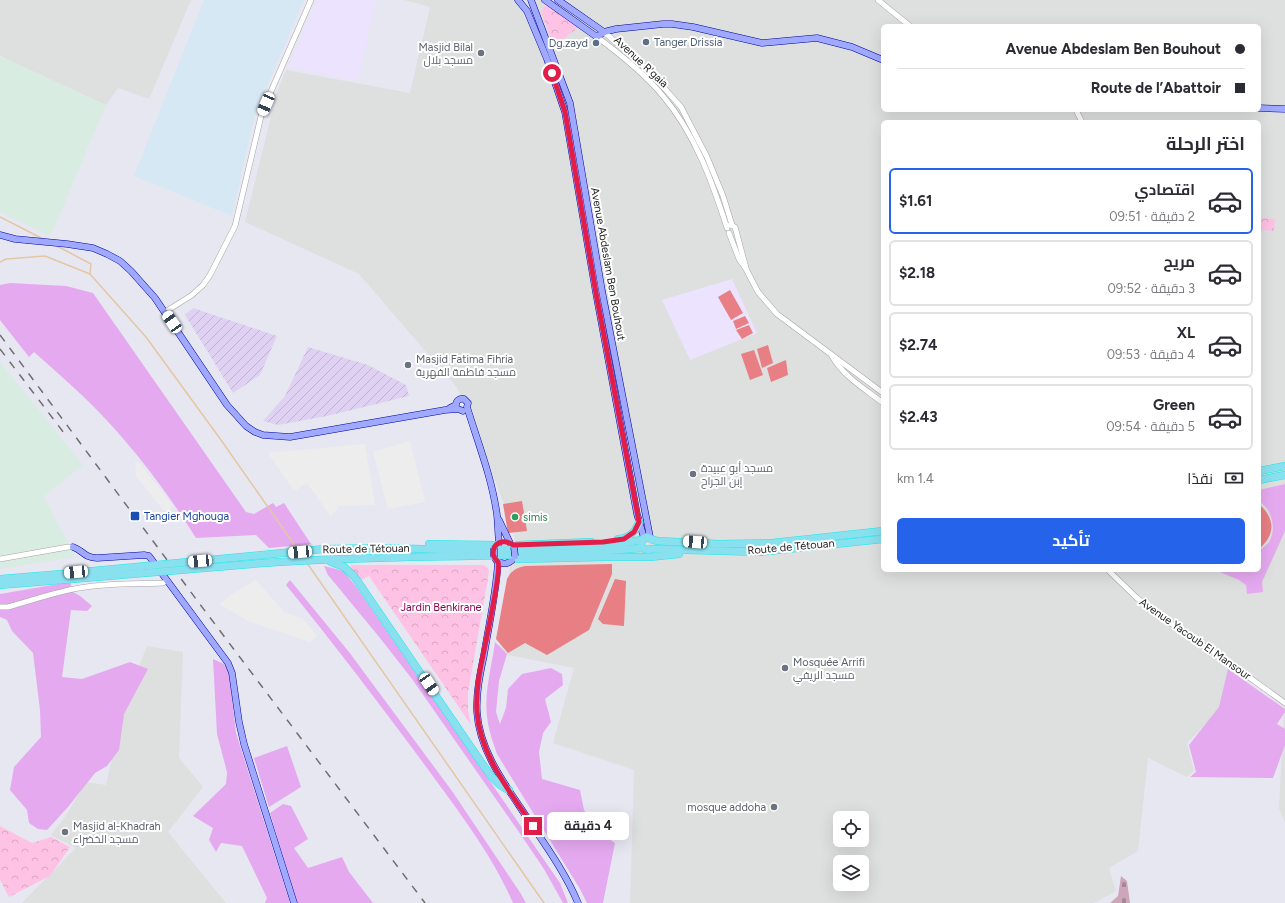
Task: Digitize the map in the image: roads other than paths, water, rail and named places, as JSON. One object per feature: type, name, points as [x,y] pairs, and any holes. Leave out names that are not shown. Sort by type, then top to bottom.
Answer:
[{"type":"highway","points":[[1261,472],[1285,466]]},
{"type":"highway","points":[[1261,480],[1285,475]]},
{"type":"highway","points":[[512,545],[603,542],[628,537],[634,532],[639,522]]},
{"type":"highway","name":"Route de Tétouan","points":[[1,584],[313,550],[383,548],[462,550],[559,549],[617,544],[647,539],[719,544],[772,543],[881,532]]},
{"type":"highway","points":[[642,548],[641,545],[647,539],[654,545],[651,549]]},
{"type":"highway","name":"Route de Tétouan","points":[[61,577],[264,563],[390,557],[547,554],[602,552],[642,548],[648,550],[760,552],[881,539]]},
{"type":"highway","points":[[603,542],[617,544]]},
{"type":"highway","points":[[383,548],[401,544],[496,545]]},
{"type":"highway","points":[[512,560],[650,557],[710,551]]},
{"type":"highway","points":[[602,552],[624,557]]},
{"type":"highway","points":[[390,557],[403,560],[496,560]]},
{"type":"highway","points":[[323,560],[344,566],[354,576],[481,762],[496,782],[503,788],[509,790]]},
{"type":"main road","points":[[519,0],[525,0]]},
{"type":"main road","name":"Avenue Abdeslam Ben Bouhout","points":[[519,0],[527,11],[547,59],[565,112],[596,293],[639,522],[647,539]]},
{"type":"main road","name":"Avenue Abdeslam Ben Bouhout","points":[[531,0],[570,103],[647,539]]},
{"type":"main road","name":"Avenue R'gaia","points":[[545,0],[597,36]]},
{"type":"main road","name":"Avenue R'gaia","points":[[558,0],[604,32]]},
{"type":"main road","points":[[597,36],[604,32],[616,29],[663,24],[693,27],[762,43],[817,38],[852,47],[881,59]]},
{"type":"main road","points":[[1261,108],[1285,110]]},
{"type":"main road","points":[[0,235],[15,239],[93,248],[120,261],[155,298],[227,404],[246,426],[263,435],[290,437],[461,408],[473,425],[482,454],[497,515],[512,545],[512,560],[501,571],[497,581],[478,684],[477,713],[479,728],[494,766],[558,866],[578,903]]},
{"type":"main road","points":[[497,515],[497,581]]},
{"type":"main road","points":[[496,545],[506,542],[512,545]]},
{"type":"main road","points":[[73,547],[78,548],[90,558],[147,555],[230,667],[244,744],[294,903]]},
{"type":"main road","points":[[496,560],[512,560]]},
{"type":"street","points":[[165,312],[192,295],[203,285],[210,275],[235,226],[262,112],[311,0]]},
{"type":"street","points":[[878,0],[908,24]]},
{"type":"street","name":"Avenue R'gaia","points":[[604,32],[651,73],[681,107],[707,157],[723,196],[730,229],[739,259],[758,292],[777,314],[881,392]]},
{"type":"street","name":"Avenue R'gaia","points":[[597,36],[651,83],[672,108],[698,150],[730,229]]},
{"type":"street","name":"Avenue R'gaia","points":[[730,229],[735,227],[745,259],[746,269]]},
{"type":"street","name":"Avenue R'gaia","points":[[831,355],[851,378],[881,400]]},
{"type":"street","points":[[0,559],[73,547]]},
{"type":"street","name":"Avenue Yacoub El Mansour","points":[[1110,572],[1137,598],[1157,614],[1226,660],[1285,703]]},
{"type":"street","points":[[0,607],[8,607],[68,590],[85,587],[163,583],[166,581]]},
{"type":"waterway","points":[[0,217],[45,240]]},
{"type":"waterway","points":[[57,246],[91,264],[90,274],[146,337],[221,440],[298,550]]},
{"type":"waterway","points":[[0,262],[6,259],[45,256],[90,274]]},
{"type":"waterway","points":[[307,563],[544,903]]},
{"type":"railway","points":[[0,335],[199,603],[425,903]]},
{"type":"railway","points":[[0,349],[64,433]]},
{"type":"place","name":"Tanger Drissia","points":[[646,42]]},
{"type":"place","name":"Dg.zayd","points":[[596,43]]},
{"type":"place","name":"Masjid Bilal مسجد بلال","points":[[481,53]]},
{"type":"place","name":"Masjid Fatima Fihria مسجد فاطمة الفهرية","points":[[408,365]]},
{"type":"place","name":"مسجد أبو عبيدة إبن الجراح","points":[[693,474]]},
{"type":"place","name":"Tangier Mghouga","points":[[135,516]]},
{"type":"place","name":"simis","points":[[515,517]]},
{"type":"place","name":"Mosquée Arrifi مسجد الريفي","points":[[785,668]]},
{"type":"place","name":"mosque addoha","points":[[774,807]]},
{"type":"place","name":"Masjid al-Khadrah مسجد الخضراء","points":[[65,832]]},
{"type":"park label","name":"Jardin Benkirane","points":[[441,607]]}]
